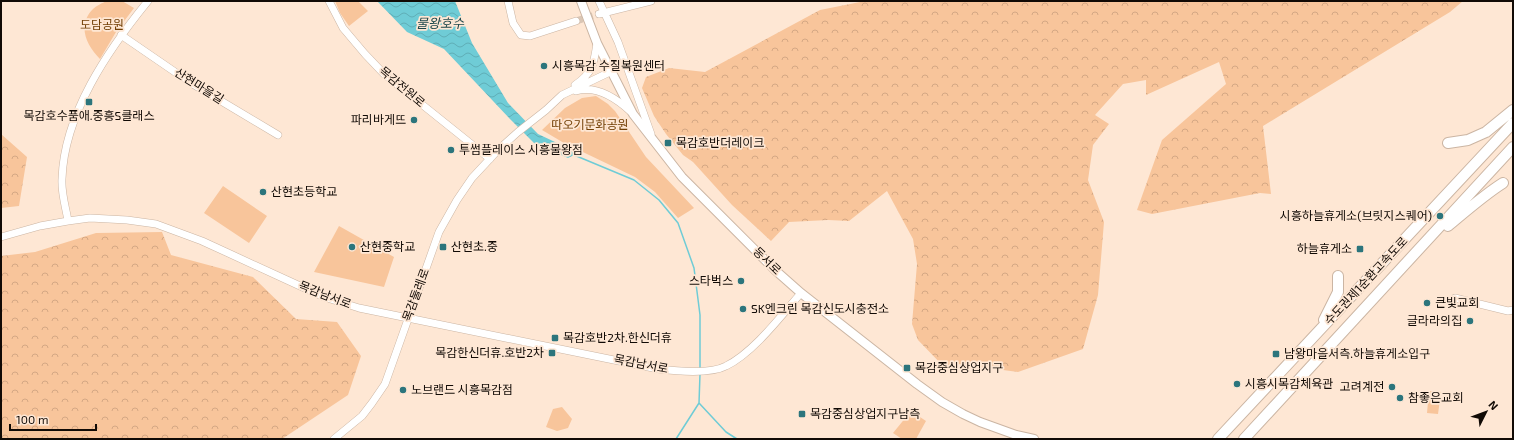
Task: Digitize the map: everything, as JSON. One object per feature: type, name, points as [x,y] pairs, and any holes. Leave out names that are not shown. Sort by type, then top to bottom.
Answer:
[{"type":"highway","points":[[1448,143],[1468,140],[1486,132],[1513,110]]},
{"type":"highway","name":"수도권제1순환고속도로","points":[[1218,439],[1513,124]]},
{"type":"highway","name":"수도권제1순환고속도로","points":[[1244,439],[1513,147]]},
{"type":"highway","points":[[1426,243],[1486,194],[1504,183]]},
{"type":"highway","points":[[1305,345],[1320,326],[1331,308],[1339,289],[1338,276]]},
{"type":"main road","name":"동서로","points":[[581,1],[597,42],[633,114],[682,176],[770,264],[800,293],[942,402],[974,419],[1034,439]]},
{"type":"street","points":[[68,221],[62,181],[63,158],[73,121],[86,93],[108,54],[148,1]]},
{"type":"street","name":"목감전원로","points":[[329,1],[343,28],[384,74],[490,159]]},
{"type":"street","points":[[508,1],[513,23],[521,35],[530,36],[576,21]]},
{"type":"street","points":[[599,1],[602,13],[618,42],[653,140]]},
{"type":"street","points":[[602,13],[650,1]]},
{"type":"street","name":"산현마을길","points":[[121,35],[191,83],[278,135]]},
{"type":"street","points":[[562,95],[578,84],[589,73],[593,66],[597,42]]},
{"type":"street","points":[[562,95],[612,71]]},
{"type":"street","points":[[562,95],[579,90],[600,92],[621,103],[633,114]]},
{"type":"street","name":"목감둘레로","points":[[334,439],[362,416],[385,384],[439,232],[457,200],[472,178],[499,149],[562,95]]},
{"type":"street","name":"목감남서로","points":[[1,237],[40,226],[90,218],[127,220],[156,224],[202,241],[324,297],[358,308],[658,369],[695,371],[725,367],[740,358],[756,343],[800,293]]},
{"type":"street","points":[[1455,298],[1508,311],[1513,310]]},
{"type":"green space","name":"도담공원","points":[[107,1],[122,1],[134,8],[116,32],[100,59],[87,41],[84,28],[88,15],[93,9]]},
{"type":"green space","points":[[335,1],[358,1],[368,11],[349,26],[340,13]]},
{"type":"green space","points":[[865,1],[1463,1],[1450,12],[1263,126],[1271,194],[1260,193],[1152,214],[1137,210],[1162,140],[1226,84],[1219,62],[1146,95],[1146,80],[1123,84],[1095,115],[1109,124],[1093,145],[1088,180],[1104,222],[1098,295],[1083,349],[1018,372],[958,364],[957,369],[945,368],[918,340],[912,324],[917,264],[913,239],[887,191],[849,221],[828,220],[789,222],[771,241],[732,205],[693,162],[683,155],[654,116],[642,88],[646,77],[669,68],[705,72],[820,10]]},
{"type":"green space","name":"따오기문화공원","points":[[596,96],[615,111],[646,157],[694,208],[678,218],[655,192],[635,177],[564,143],[542,130],[565,108],[582,98]]},
{"type":"green space","points":[[1,134],[27,157],[19,206],[1,208]]},
{"type":"green space","points":[[223,186],[267,216],[249,243],[204,213]]},
{"type":"green space","points":[[339,226],[394,257],[384,287],[314,272]]},
{"type":"green space","points":[[162,232],[171,255],[253,277],[296,319],[337,322],[361,356],[348,395],[282,439],[1,439],[1,256],[35,252],[96,233]]},
{"type":"green space","points":[[1429,391],[1441,392],[1438,414],[1427,413]]},
{"type":"green space","points":[[562,407],[572,419],[568,428],[557,431],[546,427],[553,409]]},
{"type":"green space","points":[[911,411],[926,421],[916,439],[902,439],[893,433]]},
{"type":"water","name":"물왕호수","points":[[377,1],[455,1],[472,43],[508,103],[538,134],[572,150],[574,155],[568,158],[534,143],[444,49],[407,32]]},
{"type":"waterway","points":[[574,155],[634,180],[659,200],[678,223],[694,268],[700,315],[700,368]]},
{"type":"waterway","points":[[700,374],[699,403],[726,432],[737,439]]},
{"type":"waterway","points":[[676,439],[699,403]]},
{"type":"tunnel","points":[[576,21],[599,14]]},
{"type":"place","name":"시흥목감 수질복원센터","points":[[544,66]]},
{"type":"place","name":"목감호수품애.중흥S클래스","points":[[89,102]]},
{"type":"place","name":"파리바게뜨","points":[[414,120]]},
{"type":"place","name":"목감호반더레이크","points":[[668,143]]},
{"type":"place","name":"투썸플레이스 시흥물왕점","points":[[451,150]]},
{"type":"place","name":"산현초등학교","points":[[263,192]]},
{"type":"place","name":"시흥하늘휴게소(브릿지스퀘어)","points":[[1440,216]]},
{"type":"place","name":"산현중학교","points":[[352,247]]},
{"type":"place","name":"산현초.중","points":[[443,247]]},
{"type":"place","name":"하늘휴게소","points":[[1360,249]]},
{"type":"place","name":"스타벅스","points":[[741,281]]},
{"type":"place","name":"큰빛교회","points":[[1427,303]]},
{"type":"place","name":"SK엔크린 목감신도시충전소","points":[[743,309]]},
{"type":"place","name":"글라라의집","points":[[1470,321]]},
{"type":"place","name":"목감호반2차.한신더휴","points":[[555,338]]},
{"type":"place","name":"목감한신더휴.호반2차","points":[[552,353]]},
{"type":"place","name":"남왕마을서측.하늘휴게소입구","points":[[1276,354]]},
{"type":"place","name":"목감중심상업지구","points":[[907,368]]},
{"type":"place","name":"시흥시목감체육관","points":[[1237,384]]},
{"type":"place","name":"고려계전","points":[[1392,387]]},
{"type":"place","name":"노브랜드 시흥목감점","points":[[403,390]]},
{"type":"place","name":"참좋은교회","points":[[1400,398]]},
{"type":"place","name":"목감중심상업지구남측","points":[[802,414]]}]
